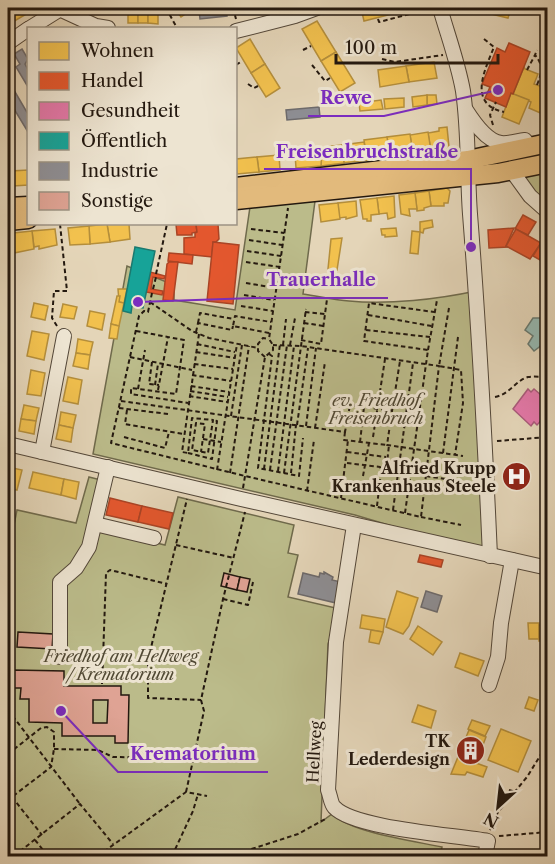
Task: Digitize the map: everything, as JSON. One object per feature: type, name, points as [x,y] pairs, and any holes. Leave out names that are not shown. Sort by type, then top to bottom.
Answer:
[{"type":"main road","points":[[237,200],[289,195],[468,168],[548,141]]},
{"type":"main road","points":[[237,187],[423,164],[512,171],[548,163]]},
{"type":"main road","points":[[8,207],[27,206]]},
{"type":"main road","points":[[8,221],[27,219]]},
{"type":"street","points":[[32,27],[59,8],[102,27]]},
{"type":"street","points":[[237,31],[317,8]]},
{"type":"street","points":[[440,8],[454,54],[469,135],[468,168],[483,398],[490,556]]},
{"type":"street","points":[[8,44],[27,30]]},
{"type":"street","points":[[464,108],[476,124],[495,141],[502,143],[539,137],[548,141]]},
{"type":"street","points":[[512,171],[530,196],[548,212]]},
{"type":"street","points":[[42,452],[64,336]]},
{"type":"street","points":[[8,444],[548,568]]},
{"type":"street","points":[[60,656],[60,582],[76,568],[86,555],[108,467]]},
{"type":"street","points":[[95,524],[154,538]]},
{"type":"street","name":"Hellweg","points":[[338,809],[334,807],[328,790],[336,642],[354,525]]},
{"type":"street","points":[[489,685],[498,657],[501,623],[512,560]]},
{"type":"street","points":[[338,809],[351,818],[386,826],[488,841],[485,856]]},
{"type":"path","points":[[167,8],[176,27]]},
{"type":"path","points":[[378,19],[379,22],[393,20],[407,13],[434,8]]},
{"type":"path","points":[[170,14],[175,10]]},
{"type":"path","points":[[484,39],[494,47],[480,83],[484,99],[493,110],[504,112]]},
{"type":"path","points":[[303,50],[310,46]]},
{"type":"path","points":[[526,70],[537,50]]},
{"type":"path","points":[[382,59],[395,62],[454,54]]},
{"type":"path","points":[[535,55],[542,63],[542,74],[537,85]]},
{"type":"path","points":[[423,58],[424,63]]},
{"type":"path","points":[[237,64],[242,61]]},
{"type":"path","points":[[395,62],[396,67]]},
{"type":"path","points":[[312,65],[325,81],[330,78]]},
{"type":"path","points":[[542,74],[548,76]]},
{"type":"path","points":[[248,84],[254,88],[258,86]]},
{"type":"path","points":[[478,100],[484,99]]},
{"type":"path","points":[[495,131],[490,115],[496,102]]},
{"type":"path","points":[[98,856],[186,792],[204,711],[201,700],[234,558],[265,357],[273,350],[269,333],[289,195]]},
{"type":"path","points":[[60,225],[67,291],[54,291],[52,318],[64,336]]},
{"type":"path","points":[[167,225],[148,312],[144,311],[139,316],[111,443],[217,470],[460,525]]},
{"type":"path","points":[[251,230],[284,233]]},
{"type":"path","points":[[249,240],[282,245]]},
{"type":"path","points":[[247,250],[281,256]]},
{"type":"path","points":[[246,262],[280,267]]},
{"type":"path","points":[[246,283],[276,288]]},
{"type":"path","points":[[244,295],[274,300]]},
{"type":"path","points":[[301,340],[321,344],[327,299]]},
{"type":"path","points":[[405,513],[436,300]]},
{"type":"path","points":[[150,302],[197,334],[258,348]]},
{"type":"path","points":[[428,350],[364,340],[369,303],[434,312]]},
{"type":"path","points":[[241,306],[273,311]]},
{"type":"path","points":[[421,517],[439,366],[449,308]]},
{"type":"path","points":[[284,473],[305,310],[325,314]]},
{"type":"path","points":[[180,460],[200,313],[271,322]]},
{"type":"path","points":[[368,315],[432,326]]},
{"type":"path","points":[[264,469],[285,345],[295,318]]},
{"type":"path","points":[[198,323],[232,330],[234,319]]},
{"type":"path","points":[[270,470],[277,423],[286,319]]},
{"type":"path","points":[[304,323],[324,326]]},
{"type":"path","points":[[233,326],[269,333]]},
{"type":"path","points":[[366,330],[430,337]]},
{"type":"path","points":[[136,331],[184,340],[176,394],[131,388],[131,394],[188,403]]},
{"type":"path","points":[[158,392],[160,364],[168,337]]},
{"type":"path","points":[[443,453],[458,337]]},
{"type":"path","points":[[265,357],[258,351],[258,344],[263,338],[269,339]]},
{"type":"path","points":[[197,344],[236,352]]},
{"type":"path","points":[[217,470],[237,344]]},
{"type":"path","points":[[231,416],[242,345]]},
{"type":"path","points":[[273,345],[301,346],[461,370],[463,403],[455,455]]},
{"type":"path","points":[[230,473],[249,346]]},
{"type":"path","points":[[278,472],[294,346]]},
{"type":"path","points":[[290,474],[308,347]]},
{"type":"path","points":[[305,426],[316,348]]},
{"type":"path","points":[[138,389],[145,350]]},
{"type":"path","points":[[196,352],[235,358]]},
{"type":"path","points":[[269,354],[272,356],[258,468],[300,476],[303,438]]},
{"type":"path","points":[[130,357],[193,370]]},
{"type":"path","points":[[373,437],[385,358]]},
{"type":"path","points":[[381,472],[386,472],[399,361]]},
{"type":"path","points":[[152,362],[149,384],[157,385]]},
{"type":"path","points":[[315,428],[325,362]]},
{"type":"path","points":[[393,510],[413,363]]},
{"type":"path","points":[[194,364],[233,369]]},
{"type":"path","points":[[192,375],[231,381]]},
{"type":"path","points":[[483,398],[506,394],[530,376],[548,377]]},
{"type":"path","points":[[191,386],[229,392]]},
{"type":"path","points":[[190,391],[228,397]]},
{"type":"path","points":[[189,396],[227,402]]},
{"type":"path","points":[[121,401],[345,432]]},
{"type":"path","points":[[392,411],[350,405],[344,440],[463,456]]},
{"type":"path","points":[[360,442],[364,407]]},
{"type":"path","points":[[119,408],[168,414]]},
{"type":"path","points":[[127,410],[125,424],[184,434]]},
{"type":"path","points":[[182,452],[212,459],[217,421],[192,418],[188,453]]},
{"type":"path","points":[[201,452],[205,424],[196,423],[192,450],[201,452],[208,453],[213,420]]},
{"type":"path","points":[[124,437],[165,448],[169,432]]},
{"type":"path","points":[[485,443],[548,437]]},
{"type":"path","points":[[203,439],[221,442]]},
{"type":"path","points":[[307,491],[314,440]]},
{"type":"path","points":[[341,498],[348,440]]},
{"type":"path","points":[[363,476],[369,443]]},
{"type":"path","points":[[347,452],[388,458]]},
{"type":"path","points":[[347,463],[380,467],[377,507]]},
{"type":"path","points":[[426,476],[465,482]]},
{"type":"path","points":[[190,487],[148,660],[148,698],[201,700]]},
{"type":"path","points":[[176,545],[234,558]]},
{"type":"path","points":[[102,684],[106,573],[110,570],[167,585]]},
{"type":"path","points":[[223,599],[248,605],[253,582]]},
{"type":"path","points":[[60,656],[100,656],[103,659],[148,660]]},
{"type":"path","points":[[8,662],[8,692]]},
{"type":"path","points":[[8,710],[113,844]]},
{"type":"path","points":[[8,754],[41,728],[47,727],[54,732],[51,767],[8,800]]},
{"type":"path","points":[[488,841],[495,818],[516,792],[548,743]]},
{"type":"path","points":[[54,750],[98,750],[113,757],[194,758]]},
{"type":"path","points":[[509,790],[516,792]]},
{"type":"path","points":[[186,792],[207,796]]},
{"type":"path","points":[[172,856],[193,811],[198,794]]},
{"type":"path","points":[[12,797],[42,835]]},
{"type":"path","points":[[14,856],[81,804]]},
{"type":"path","points":[[230,856],[298,834],[321,822],[338,809]]},
{"type":"path","points":[[488,841],[502,834],[548,832]]},
{"type":"path","points":[[35,840],[48,856]]},
{"type":"path","points":[[461,846],[464,856]]},
{"type":"green space","points":[[547,163],[547,211],[513,171]]},
{"type":"green space","name":"ev. Friedhof Freisenbruch","points":[[315,201],[303,294],[364,302],[397,302],[476,291],[489,555],[355,515],[93,454],[127,266],[174,285],[174,300],[235,310],[250,207]]},
{"type":"green space","name":"Friedhof am Hellweg / Krematorium","points":[[89,477],[109,482],[98,529],[165,545],[178,497],[294,525],[288,553],[298,555],[288,597],[340,609],[328,644],[321,822],[332,814],[341,821],[368,831],[442,847],[440,856],[8,856],[8,529],[13,530],[17,510],[76,523]]},
{"type":"water","points":[[533,318],[548,321],[547,341],[534,351],[528,344],[533,336],[525,330]]},
{"type":"building: Wohnen","points":[[8,8],[34,8],[35,9],[11,23]]},
{"type":"building: Wohnen","points":[[128,8],[138,9],[138,23],[128,23]]},
{"type":"building: Wohnen","points":[[175,8],[192,8],[193,9],[181,17]]},
{"type":"building: Wohnen","points":[[361,8],[390,8],[392,14],[364,21]]},
{"type":"building: Wohnen","points":[[493,8],[511,8],[508,18],[491,14]]},
{"type":"building: Wohnen","points":[[138,9],[148,9],[148,23],[138,23]]},
{"type":"building: Wohnen","points":[[148,9],[158,9],[158,24],[148,23]]},
{"type":"building: Wohnen","points":[[317,21],[336,52],[321,61],[302,29]]},
{"type":"building: Wohnen","points":[[250,39],[265,64],[251,73],[237,47]]},
{"type":"building: Wohnen","points":[[336,52],[355,83],[340,92],[321,61]]},
{"type":"building: Wohnen","points":[[434,62],[437,78],[409,82],[406,66]]},
{"type":"building: Wohnen","points":[[265,64],[280,88],[266,97],[251,73]]},
{"type":"building: Wohnen","points":[[406,66],[409,82],[380,87],[378,70]]},
{"type":"building: Wohnen","points":[[524,67],[538,74],[534,84],[540,86],[543,81],[548,83],[548,108],[545,115],[529,108],[531,102],[513,94]]},
{"type":"building: Wohnen","points":[[511,93],[529,100],[519,124],[502,117]]},
{"type":"building: Wohnen","points":[[427,95],[436,95],[437,104],[427,105]]},
{"type":"building: Wohnen","points":[[427,95],[427,105],[413,107],[412,97]]},
{"type":"building: Wohnen","points":[[404,98],[404,107],[385,109],[384,99]]},
{"type":"building: Wohnen","points":[[381,100],[383,109],[360,111],[359,103]]},
{"type":"building: Wohnen","points":[[447,127],[449,147],[431,151],[428,133]]},
{"type":"building: Wohnen","points":[[428,132],[431,151],[413,154],[410,135]]},
{"type":"building: Wohnen","points":[[410,134],[413,154],[390,157],[387,137]]},
{"type":"building: Wohnen","points":[[387,137],[390,157],[367,160],[364,140]]},
{"type":"building: Wohnen","points":[[364,142],[367,160],[344,163],[342,145]]},
{"type":"building: Wohnen","points":[[342,145],[344,163],[321,166],[322,147]]},
{"type":"building: Wohnen","points":[[322,151],[321,166],[296,168],[295,154]]},
{"type":"building: Wohnen","points":[[279,155],[280,170],[259,172],[257,157]]},
{"type":"building: Wohnen","points":[[257,157],[259,172],[237,174],[237,159]]},
{"type":"building: Wohnen","points":[[27,170],[27,185],[13,186],[11,171]]},
{"type":"building: Wohnen","points":[[447,188],[450,191],[448,203],[444,203],[444,206],[431,206],[429,191]]},
{"type":"building: Wohnen","points":[[429,191],[431,206],[417,211],[415,193]]},
{"type":"building: Wohnen","points":[[415,193],[417,209],[409,209],[410,216],[401,214],[399,195]]},
{"type":"building: Wohnen","points":[[394,196],[395,217],[388,219],[387,213],[379,214],[377,198]]},
{"type":"building: Wohnen","points":[[377,198],[379,214],[371,215],[371,221],[363,219],[360,200]]},
{"type":"building: Wohnen","points":[[356,201],[357,216],[339,218],[338,203]]},
{"type":"building: Wohnen","points":[[338,203],[340,219],[321,222],[319,205]]},
{"type":"building: Wohnen","points":[[432,220],[433,227],[424,229],[423,233],[420,232],[420,222]]},
{"type":"building: Wohnen","points":[[107,225],[129,225],[130,239],[110,242]]},
{"type":"building: Wohnen","points":[[107,225],[110,242],[90,244],[89,226]]},
{"type":"building: Wohnen","points":[[89,226],[90,244],[70,245],[68,228]]},
{"type":"building: Wohnen","points":[[396,228],[397,236],[382,235],[381,229]]},
{"type":"building: Wohnen","points":[[55,229],[57,245],[39,249],[39,246],[34,247],[32,231]]},
{"type":"building: Wohnen","points":[[32,231],[34,249],[14,253],[13,233]]},
{"type":"building: Wohnen","points":[[412,231],[420,232],[418,254],[410,253]]},
{"type":"building: Wohnen","points":[[342,238],[337,270],[328,269],[331,239]]},
{"type":"building: Wohnen","points":[[118,289],[127,289],[124,303],[119,302]]},
{"type":"building: Wohnen","points":[[117,296],[120,296],[119,302],[124,303],[119,326],[111,324]]},
{"type":"building: Wohnen","points":[[34,303],[48,306],[45,320],[31,317]]},
{"type":"building: Wohnen","points":[[63,304],[77,307],[74,319],[60,317]]},
{"type":"building: Wohnen","points":[[90,311],[105,314],[102,330],[87,326]]},
{"type":"building: Wohnen","points":[[111,324],[119,326],[117,339],[109,338]]},
{"type":"building: Wohnen","points":[[32,331],[49,334],[44,360],[27,356]]},
{"type":"building: Wohnen","points":[[78,339],[93,342],[90,355],[76,353]]},
{"type":"building: Wohnen","points":[[76,353],[90,355],[88,369],[73,366]]},
{"type":"building: Wohnen","points":[[31,370],[45,373],[41,396],[27,394]]},
{"type":"building: Wohnen","points":[[68,377],[82,380],[78,404],[63,401]]},
{"type":"building: Wohnen","points":[[24,405],[39,408],[36,421],[21,419]]},
{"type":"building: Wohnen","points":[[61,412],[76,415],[73,428],[59,425]]},
{"type":"building: Wohnen","points":[[21,419],[36,421],[34,434],[19,431]]},
{"type":"building: Wohnen","points":[[59,425],[73,428],[71,442],[56,439]]},
{"type":"building: Wohnen","points":[[8,467],[22,470],[17,490],[8,488]]},
{"type":"building: Wohnen","points":[[33,472],[64,479],[61,495],[29,488]]},
{"type":"building: Wohnen","points":[[64,479],[79,482],[76,499],[61,495]]},
{"type":"building: Wohnen","points":[[397,591],[418,598],[409,626],[403,634],[386,627]]},
{"type":"building: Wohnen","points":[[362,615],[385,619],[383,632],[360,628]]},
{"type":"building: Wohnen","points":[[528,623],[539,623],[539,639],[529,639]]},
{"type":"building: Wohnen","points":[[539,625],[548,625],[548,641],[539,641]]},
{"type":"building: Wohnen","points":[[418,626],[442,642],[433,655],[410,639]]},
{"type":"building: Wohnen","points":[[371,630],[383,632],[379,644],[369,642]]},
{"type":"building: Wohnen","points":[[460,653],[484,661],[478,676],[455,667]]},
{"type":"building: Wohnen","points":[[529,697],[538,700],[534,711],[525,708]]},
{"type":"building: Wohnen","points":[[418,705],[436,711],[431,728],[412,722]]},
{"type":"building: Wohnen","points":[[472,720],[490,726],[485,736],[468,729]]},
{"type":"building: Wohnen","points":[[501,729],[531,741],[518,772],[488,760]]},
{"type":"building: Wohnen","name":"TK Lederdesign","points":[[469,730],[486,737],[476,763],[487,767],[483,777],[467,772],[465,775],[451,774]]},
{"type":"building: Handel","points":[[509,43],[530,52],[506,107],[485,98],[490,87],[482,84],[497,48],[505,52]]},
{"type":"building: Handel","points":[[523,215],[536,222],[528,235],[515,229]]},
{"type":"building: Handel","points":[[176,225],[196,225],[197,232],[192,235],[177,235]]},
{"type":"building: Handel","points":[[196,225],[218,225],[219,239],[213,242],[212,257],[184,254],[184,238],[195,237]]},
{"type":"building: Handel","points":[[514,228],[506,246],[509,247],[489,248],[488,230]]},
{"type":"building: Handel","points":[[516,229],[541,243],[530,259],[506,246]]},
{"type":"building: Handel","points":[[213,242],[239,245],[233,304],[207,301]]},
{"type":"building: Handel","points":[[541,243],[547,246],[540,260],[533,256]]},
{"type":"building: Handel","points":[[169,253],[193,255],[192,264],[168,261]]},
{"type":"building: Handel","points":[[169,262],[178,262],[173,301],[163,300]]},
{"type":"building: Handel","points":[[150,272],[165,276],[164,279],[153,277],[151,289],[163,291],[162,295],[146,292]]},
{"type":"building: Handel","points":[[110,498],[142,506],[138,522],[106,515]]},
{"type":"building: Handel","points":[[142,506],[173,513],[169,529],[138,522]]},
{"type":"building: Handel","points":[[420,555],[443,560],[441,567],[418,562]]},
{"type":"building: Gesundheit","points":[[528,389],[531,392],[534,389],[548,401],[548,413],[537,425],[534,422],[531,426],[513,409]]},
{"type":"building: Öffentlich","points":[[135,247],[155,251],[143,308],[132,306],[131,313],[123,311]]},
{"type":"building: Industrie","points":[[226,8],[227,16],[200,19],[199,10]]},
{"type":"building: Industrie","points":[[22,49],[27,57],[25,64],[27,85],[16,67],[20,64],[14,54]]},
{"type":"building: Industrie","points":[[8,80],[27,112],[27,130],[8,99]]},
{"type":"building: Industrie","points":[[319,107],[320,117],[287,120],[286,110]]},
{"type":"building: Industrie","points":[[324,572],[333,577],[332,580],[341,582],[336,603],[298,594],[303,573],[319,577],[320,573],[324,574]]},
{"type":"building: Industrie","points":[[426,591],[442,596],[437,612],[421,607]]},
{"type":"building: Sonstige","points":[[224,573],[240,577],[237,590],[221,586]]},
{"type":"building: Sonstige","points":[[240,577],[250,579],[247,592],[237,590]]},
{"type":"building: Sonstige","points":[[18,632],[53,634],[52,649],[17,647]]},
{"type":"building: Sonstige","points":[[13,670],[64,671],[64,686],[121,686],[121,695],[129,695],[128,743],[115,743],[115,736],[62,736],[62,723],[29,722],[29,699],[20,699],[21,688],[13,688]],"holes":[[[93,700],[108,700],[107,723],[93,723]]]},
{"type":"place","name":"Rewe","points":[[498,90]]},
{"type":"place","name":"Freisenbruchstraße","points":[[471,247]]},
{"type":"place","name":"Trauerhalle","points":[[138,302]]},
{"type":"place","name":"Alfried Krupp Krankenhaus Steele","points":[[517,477]]},
{"type":"place","name":"Krematorium","points":[[61,711]]},
{"type":"place","name":"TK Lederdesign","points":[[471,750]]}]
